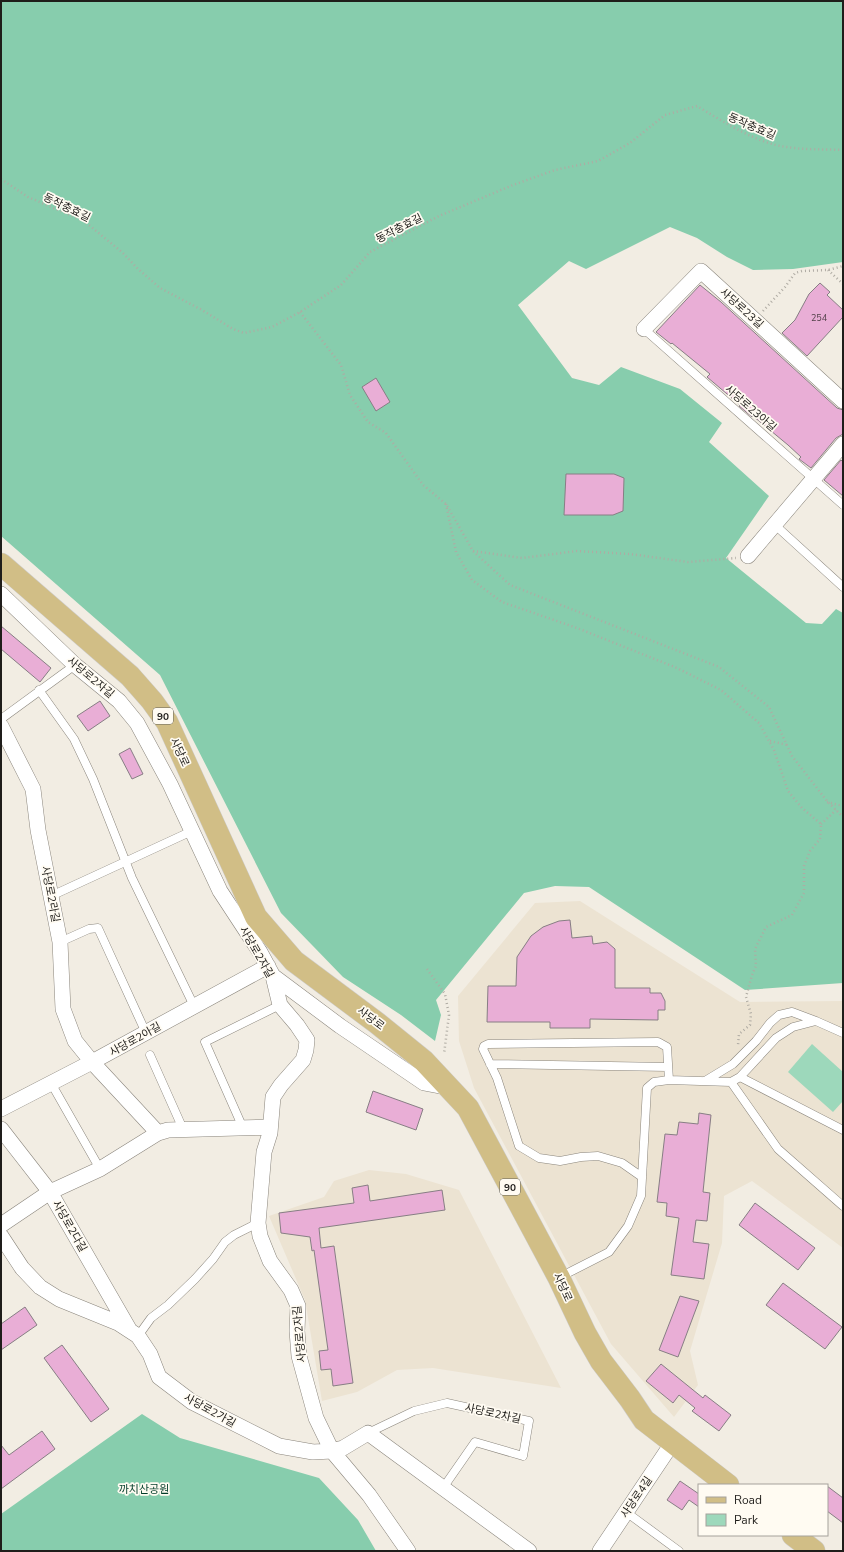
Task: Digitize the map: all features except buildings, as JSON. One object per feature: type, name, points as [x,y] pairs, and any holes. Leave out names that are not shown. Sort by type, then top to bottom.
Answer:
[{"type":"main road","name":"사당로","points":[[1,564],[130,676],[152,701],[167,722],[256,917],[294,961],[383,1027],[424,1061],[468,1108],[559,1278],[585,1333],[601,1361],[644,1420],[727,1484]]},
{"type":"main road","points":[[794,1536],[814,1551]]},
{"type":"street","name":"사당로23길","points":[[644,329],[701,271],[843,401]]},
{"type":"street","points":[[748,556],[843,444]]},
{"type":"street","name":"사당로2자길","points":[[1,594],[75,665],[119,701],[137,723],[170,784],[220,891],[270,971],[280,1005],[298,1025],[307,1040],[303,1060],[281,1085],[273,1097],[270,1127],[264,1152],[258,1223],[260,1236],[270,1261],[291,1290],[298,1306],[297,1331],[299,1356],[316,1418],[332,1451]]},
{"type":"street","name":"사당로2라길","points":[[1,726],[33,789],[38,830],[60,942],[64,1009],[75,1041],[92,1062],[158,1133]]},
{"type":"street","points":[[270,971],[340,1026],[424,1083],[450,1088]]},
{"type":"street","name":"사당로2아길","points":[[1,1109],[92,1062],[194,1006],[270,971]]},
{"type":"street","points":[[1,1224],[50,1192],[100,1169],[158,1133],[168,1130],[183,1129],[270,1127]]},
{"type":"street","name":"사당로2다길","points":[[1,1128],[50,1192],[134,1333]]},
{"type":"street","name":"사당로2가길","points":[[1,1236],[22,1268],[40,1287],[59,1299],[118,1323],[134,1333],[150,1354],[159,1377],[192,1402],[279,1446],[313,1452],[332,1451]]},
{"type":"street","points":[[368,1433],[529,1551]]},
{"type":"street","name":"사당로2차길","points":[[332,1451],[343,1448],[368,1433]]},
{"type":"street","name":"사당로4길","points":[[602,1550],[673,1442]]},
{"type":"street","points":[[332,1451],[369,1495],[408,1551]]},
{"type":"lane","name":"사당로23아길","points":[[644,329],[843,505]]},
{"type":"lane","points":[[775,525],[843,586]]},
{"type":"lane","points":[[1,718],[75,665]]},
{"type":"lane","points":[[39,690],[74,739],[93,779],[126,862],[194,1006]]},
{"type":"lane","points":[[51,896],[192,831]]},
{"type":"lane","points":[[60,942],[89,929],[98,928],[146,1032]]},
{"type":"lane","points":[[243,1128],[205,1042],[280,1005]]},
{"type":"lane","points":[[705,1080],[733,1064],[779,1015],[792,1012],[843,1033]]},
{"type":"lane","points":[[559,1278],[609,1252],[628,1226],[641,1196],[647,1088],[654,1082],[669,1080],[730,1082],[740,1077],[776,1038],[793,1027],[816,1021]]},
{"type":"lane","points":[[642,1177],[622,1163],[598,1156],[581,1156],[560,1161],[539,1158],[519,1146],[497,1078],[483,1049],[484,1046],[488,1044],[658,1042],[667,1047],[669,1080]]},
{"type":"lane","points":[[150,1055],[183,1129]]},
{"type":"lane","points":[[490,1064],[668,1067]]},
{"type":"lane","points":[[740,1077],[843,1130]]},
{"type":"lane","points":[[730,1082],[778,1149],[843,1206]]},
{"type":"lane","points":[[51,1083],[100,1169]]},
{"type":"lane","points":[[134,1333],[168,1305],[195,1279],[213,1259],[225,1242],[234,1235],[258,1223]]},
{"type":"lane","name":"사당로2차길","points":[[368,1433],[414,1411],[447,1403],[529,1421],[523,1456],[475,1442],[443,1488]]},
{"type":"lane","points":[[626,1512],[679,1551]]},
{"type":"path","name":"동작충효길","points":[[1,178],[28,198],[84,221],[123,253],[137,268],[160,288],[202,310],[233,329],[244,333],[272,327],[300,312],[341,285],[370,252],[439,216],[513,184],[555,170],[598,161],[630,143],[665,115],[681,110],[697,106],[730,127],[764,141],[786,147],[843,150]]},
{"type":"path","points":[[755,320],[795,274],[802,271],[828,270],[843,266]]},
{"type":"path","points":[[828,270],[843,284]]},
{"type":"path","points":[[300,312],[341,365],[350,395],[368,422],[386,433],[423,485],[446,504],[473,551],[510,585],[719,667],[769,707],[792,756],[827,801],[843,817]]},
{"type":"path","points":[[446,504],[456,552],[472,580],[502,602],[577,628],[684,671],[721,690],[759,723],[774,750],[788,791],[802,808],[821,824]]},
{"type":"path","points":[[473,551],[522,558],[577,551],[630,554],[688,562],[731,559],[748,556]]},
{"type":"path","points":[[770,741],[787,745]]},
{"type":"path","points":[[827,801],[843,806]]},
{"type":"path","points":[[733,1064],[731,1056],[738,1047],[740,1034],[750,1026],[751,1014],[746,997],[756,966],[755,949],[766,927],[792,915],[804,893],[804,866],[810,851],[820,839],[821,824],[836,810]]},
{"type":"path","points":[[428,969],[445,994],[449,1015],[444,1054]]},
{"type":"shaded area","points":[[580,901],[740,1002],[843,1001],[843,1248],[752,1181],[724,1196],[722,1243],[690,1351],[698,1385],[674,1417],[611,1344],[474,1088],[459,1041],[458,996],[535,903]]},
{"type":"shaded area","points":[[369,1170],[406,1174],[459,1190],[561,1388],[433,1368],[397,1370],[357,1392],[322,1401],[305,1300],[269,1216],[324,1197],[334,1181]]},
{"type":"green space","points":[[1,1],[843,1],[843,262],[793,269],[753,270],[727,257],[697,238],[670,227],[586,269],[569,261],[518,305],[572,378],[599,385],[621,367],[680,389],[722,423],[709,442],[769,496],[726,558],[806,623],[822,624],[836,609],[843,613],[843,983],[745,990],[589,887],[555,886],[524,893],[436,1000],[441,1015],[435,1041],[401,1015],[343,977],[281,913],[160,675],[1,536]]},
{"type":"green space","points":[[812,1044],[843,1072],[843,1101],[833,1112],[788,1072]]},
{"type":"green space","name":"까치산공원","points":[[142,1414],[180,1438],[319,1478],[358,1520],[376,1551],[1,1551],[1,1514]]}]
